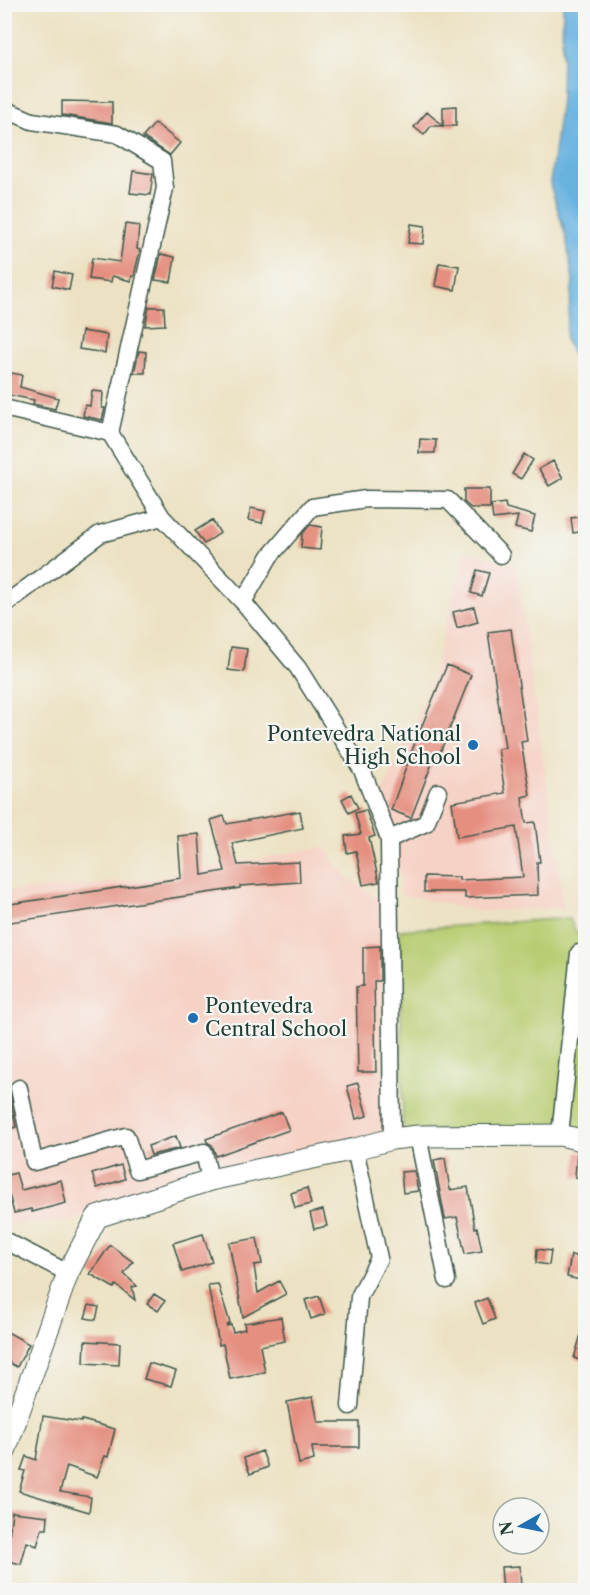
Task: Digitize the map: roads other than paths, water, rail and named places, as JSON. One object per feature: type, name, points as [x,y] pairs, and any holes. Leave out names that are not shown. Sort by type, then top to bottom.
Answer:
[{"type":"main road","points":[[4,1454],[68,1273],[97,1217],[210,1180],[392,1139],[418,1136],[560,1135],[585,1141]]},
{"type":"street","points":[[4,110],[32,121],[117,134],[162,161],[165,188],[110,433],[162,517],[243,602],[298,668],[362,770],[389,839],[392,1139]]},
{"type":"street","points":[[4,408],[110,433]]},
{"type":"street","points":[[243,602],[270,556],[312,507],[366,499],[448,500],[501,555]]},
{"type":"street","points":[[4,605],[100,534],[162,517]]},
{"type":"street","points":[[389,839],[426,823],[438,792]]},
{"type":"street","points":[[560,1135],[579,953]]},
{"type":"street","points":[[19,1088],[34,1162],[126,1136],[137,1170],[204,1152],[210,1180]]},
{"type":"street","points":[[418,1136],[447,1280]]},
{"type":"street","points":[[350,1406],[358,1297],[379,1258],[355,1149]]},
{"type":"street","points":[[4,1240],[68,1273]]},
{"type":"water","points":[[563,5],[585,5],[585,375],[582,375],[565,339],[573,281],[566,237],[550,184],[561,99]]},
{"type":"place","name":"Pontevedra National High School","points":[[473,745]]},
{"type":"place","name":"Pontevedra Central School","points":[[193,1018]]}]
